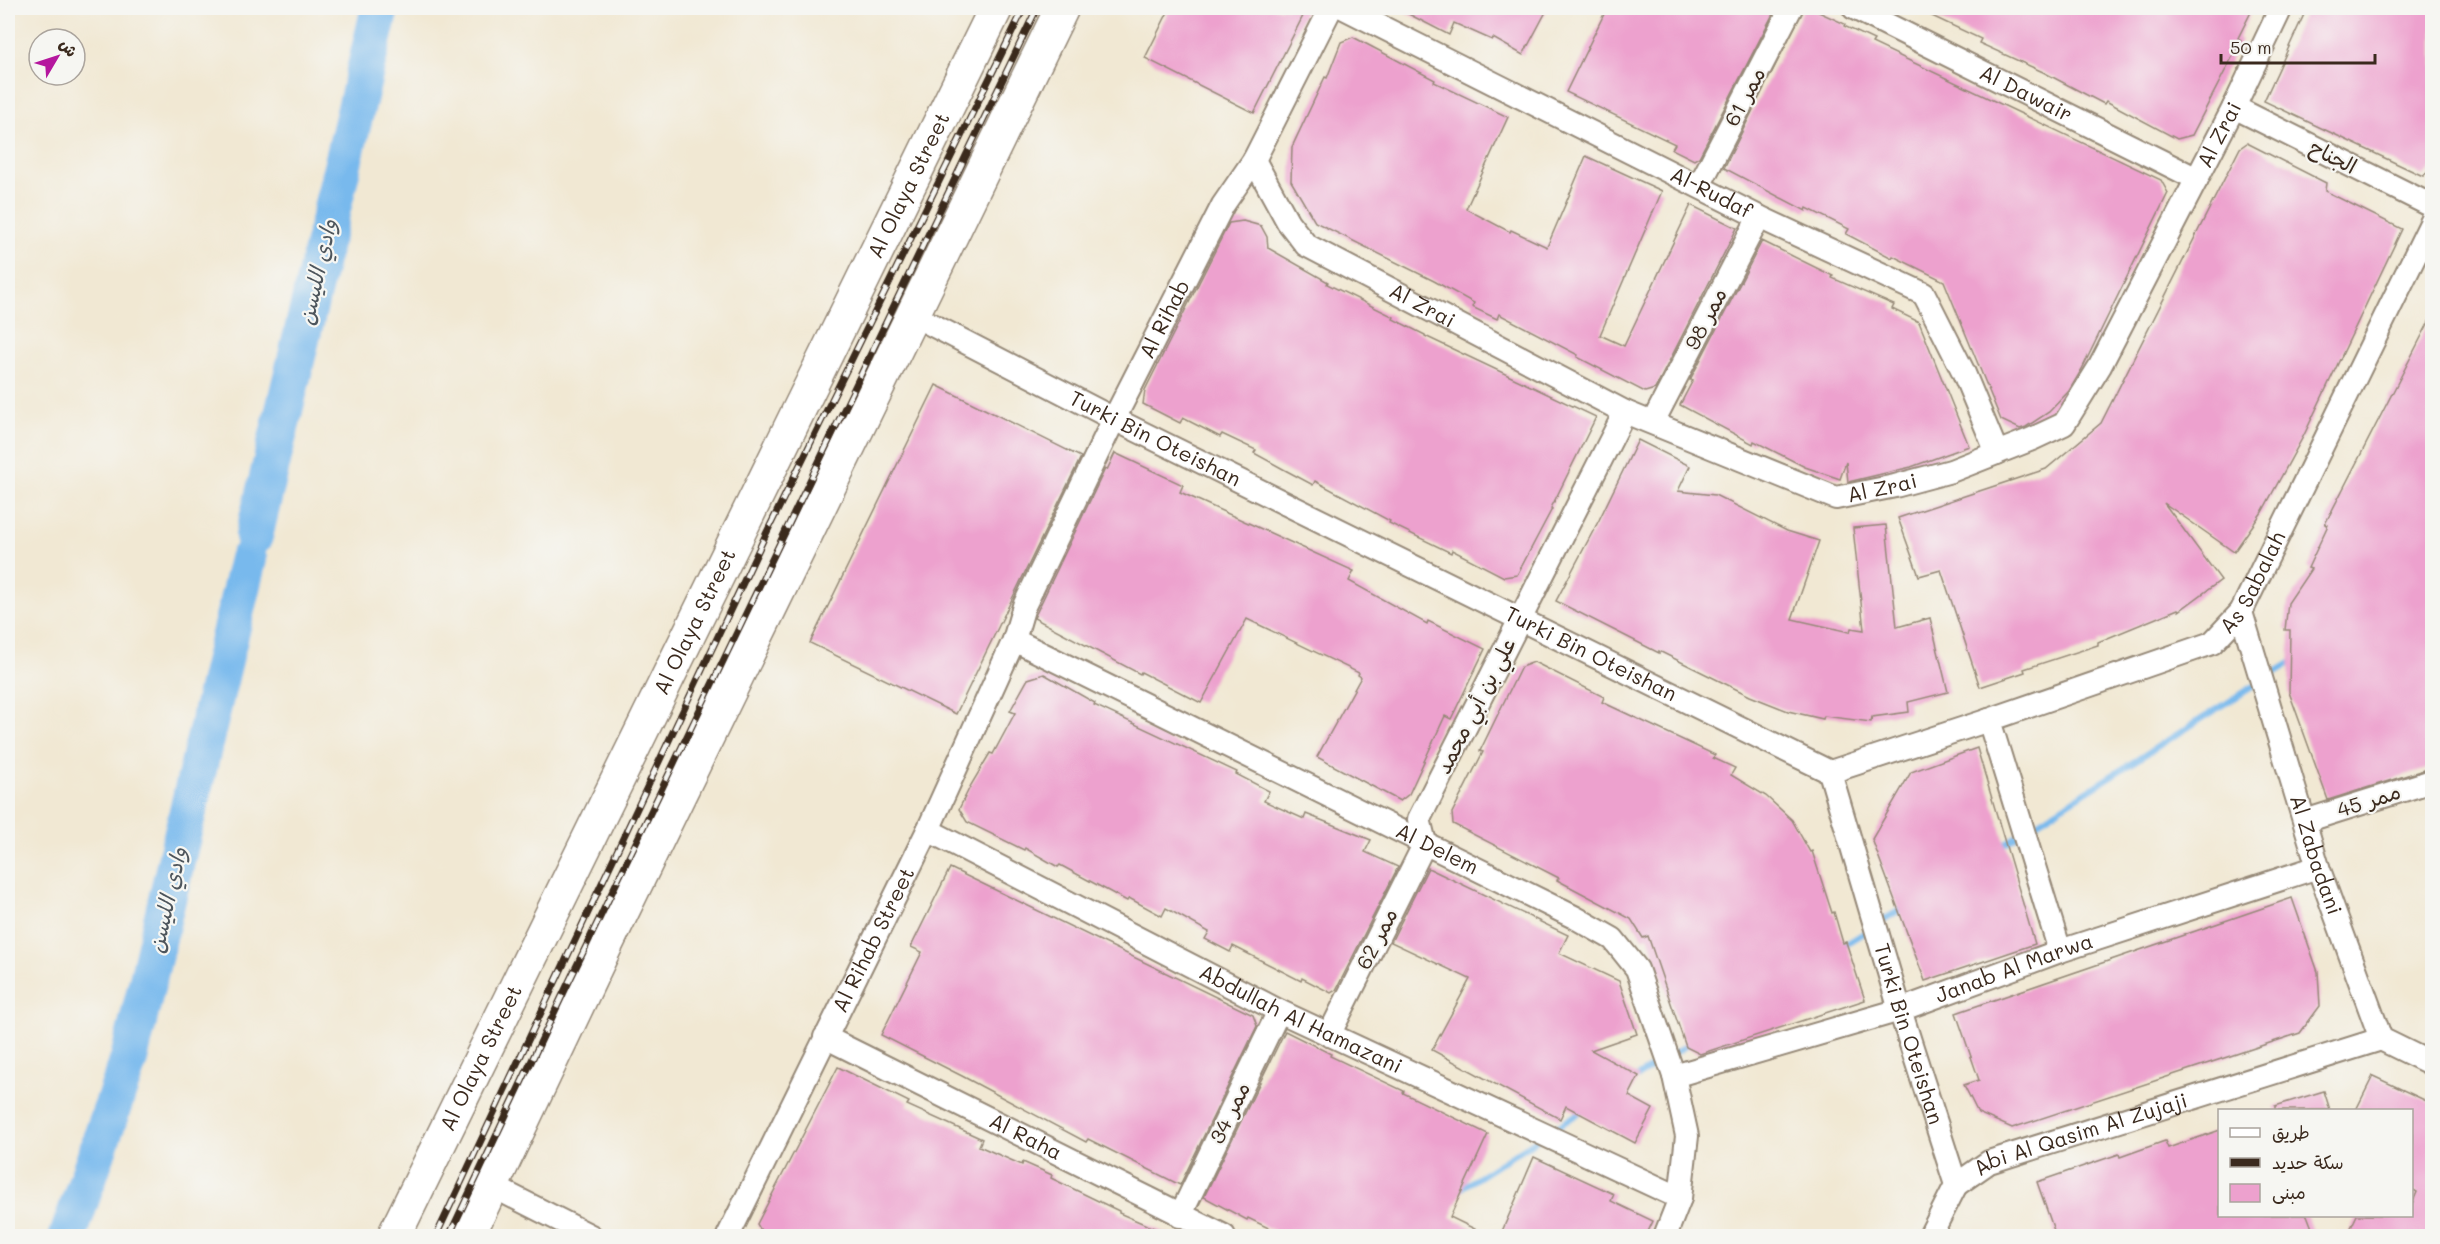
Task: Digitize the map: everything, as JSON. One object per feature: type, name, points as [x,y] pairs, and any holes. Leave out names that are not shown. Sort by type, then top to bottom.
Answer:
[{"type":"main road","name":"Al Olaya Street","points":[[394,1236],[996,8]]},
{"type":"main road","points":[[468,1236],[606,945],[1062,8]]},
{"type":"street","name":"Al Rihab","points":[[1014,640],[1024,606],[1114,419],[1222,205],[1254,160],[1331,8]]},
{"type":"street","name":"Al-Rudaf","points":[[1344,8],[1759,217],[1924,294],[1963,371],[1997,453]]},
{"type":"street","name":"ممر 61","points":[[1698,186],[1791,8]]},
{"type":"street","name":"Al Dawair","points":[[1854,8],[2197,179]]},
{"type":"street","name":"Al Zrai","points":[[1254,160],[1288,222],[1306,245],[1625,412],[1836,498],[1895,486],[1951,471],[2064,424],[2100,366],[2234,107],[2281,8]]},
{"type":"street","name":"الجناح","points":[[2234,107],[2433,206]]},
{"type":"street","name":"ممر 98","points":[[1653,422],[1759,217]]},
{"type":"street","name":"As Sabalah","points":[[1830,772],[1989,720],[2212,642],[2241,612],[2433,221]]},
{"type":"street","name":"Turki Bin Oteishan","points":[[913,315],[1114,419],[1830,772],[1900,1010],[1956,1185]]},
{"type":"street","name":"علي بن أبي محمد","points":[[1425,843],[1419,819],[1625,412]]},
{"type":"street","name":"Al Zabadani","points":[[2241,612],[2318,867],[2381,1039]]},
{"type":"street","name":"Al Rihab Street","points":[[728,1236],[928,830],[1014,640]]},
{"type":"street","name":"Al Delem","points":[[1014,640],[1576,918],[1613,939],[1636,969],[1674,1076],[1687,1136],[1680,1198],[1665,1236]]},
{"type":"street","points":[[1989,720],[2060,951]]},
{"type":"street","name":"ممر 45","points":[[2305,821],[2433,781]]},
{"type":"street","name":"Abdullah Al Hamazani","points":[[928,830],[1279,1011],[1680,1198]]},
{"type":"street","name":"ممر 62","points":[[1329,1035],[1425,843]]},
{"type":"street","name":"Janab Al Marwa","points":[[1674,1076],[1900,1010],[2060,951],[2318,867]]},
{"type":"street","name":"ممر 34","points":[[1180,1216],[1279,1011]]},
{"type":"street","name":"Al Raha","points":[[825,1036],[1180,1216],[1224,1236]]},
{"type":"street","points":[[2381,1039],[2433,1064]]},
{"type":"street","name":"Abi Al Qasim Al Zujaji","points":[[1956,1185],[1989,1162],[2381,1039]]},
{"type":"street","points":[[1930,1236],[1956,1185]]},
{"type":"street","points":[[492,1186],[591,1236]]},
{"type":"building","points":[[1170,8],[1307,8],[1254,113],[1145,58]]},
{"type":"building","points":[[1397,8],[1548,8],[1523,55],[1493,38],[1492,40],[1454,23],[1449,35]]},
{"type":"building","points":[[1607,8],[1776,8],[1699,157],[1694,160],[1672,149],[1675,144],[1566,92]]},
{"type":"building","points":[[1804,8],[1810,8],[1845,24],[1844,26],[1874,40],[1872,43],[2161,180],[2168,193],[2069,391],[2049,412],[2026,427],[2020,429],[2001,420],[1944,281],[1893,256],[1892,258],[1846,234],[1849,229],[1807,208],[1806,211],[1724,168]]},
{"type":"building","points":[[1915,8],[2253,8],[2238,38],[2241,40],[2192,135],[2177,139],[2106,101],[2104,104],[2043,72],[1979,43],[1981,39]]},
{"type":"building","points":[[2307,8],[2433,8],[2433,167],[2423,176],[2264,101]]},
{"type":"building","points":[[1353,37],[1435,80],[1434,82],[1508,117],[1466,209],[1510,232],[1511,230],[1547,247],[1586,156],[1662,191],[1600,335],[1624,346],[1691,205],[1737,228],[1655,389],[1645,392],[1499,314],[1497,319],[1472,307],[1474,303],[1434,281],[1315,222],[1291,181],[1292,147],[1325,77],[1327,78],[1341,42]]},
{"type":"building","points":[[2247,143],[2326,183],[2325,191],[2402,229],[2304,435],[2262,512],[2234,552],[2164,503],[2221,580],[2179,611],[2178,609],[2098,642],[2098,645],[2024,669],[2025,672],[1980,687],[1941,570],[1919,576],[1898,518],[2046,469],[2101,423],[2240,148]]},
{"type":"building","points":[[1243,221],[1261,226],[1267,237],[1268,248],[1328,282],[1327,284],[1394,317],[1393,319],[1425,336],[1596,417],[1517,575],[1504,577],[1452,550],[1451,553],[1389,523],[1390,521],[1315,481],[1313,485],[1254,453],[1256,450],[1222,434],[1220,437],[1183,418],[1180,423],[1143,404],[1145,390],[1229,223]]},
{"type":"building","points":[[1762,241],[1833,276],[1832,278],[1894,305],[1892,309],[1919,322],[1969,446],[1911,467],[1848,482],[1846,462],[1840,479],[1805,467],[1754,441],[1753,444],[1680,405],[1693,380],[1690,380]]},
{"type":"building","points":[[2433,314],[2433,767],[2328,800],[2289,692],[2290,630],[2285,630],[2288,603],[2311,569],[2308,568],[2328,525],[2325,524]]},
{"type":"building","points":[[936,385],[1081,457],[956,714],[810,643]]},
{"type":"building","points":[[1638,440],[1690,466],[1678,491],[1715,495],[1787,531],[1819,541],[1792,619],[1850,632],[1851,628],[1864,630],[1853,528],[1886,525],[1897,627],[1930,618],[1948,692],[1908,702],[1909,712],[1872,717],[1871,722],[1824,716],[1823,719],[1788,711],[1750,696],[1659,651],[1659,653],[1556,601]]},
{"type":"building","points":[[1115,453],[1183,485],[1180,492],[1354,571],[1349,581],[1427,624],[1428,621],[1485,649],[1451,719],[1445,716],[1409,794],[1400,801],[1317,757],[1361,677],[1359,673],[1247,619],[1201,703],[1141,672],[1140,674],[1034,618],[1105,469],[1107,470]]},
{"type":"building","points":[[1534,662],[1604,697],[1602,702],[1715,755],[1713,758],[1735,768],[1731,775],[1766,796],[1792,820],[1810,852],[1812,851],[1832,913],[1834,912],[1843,943],[1846,942],[1865,1000],[1700,1054],[1686,1047],[1648,936],[1643,938],[1631,919],[1557,880],[1559,878],[1453,824],[1452,813],[1483,752],[1480,751],[1521,667]]},
{"type":"building","points":[[1044,674],[1095,703],[1094,705],[1237,772],[1236,774],[1269,791],[1264,801],[1304,819],[1306,814],[1371,840],[1365,852],[1398,867],[1336,990],[1331,993],[1302,978],[1301,981],[1233,946],[1230,952],[1205,939],[1209,932],[1166,908],[1162,916],[1129,898],[1127,901],[1060,865],[1058,867],[1025,848],[1024,850],[967,822],[959,809],[971,785],[990,753],[993,754],[1015,713],[1010,711],[1028,679]]},
{"type":"building","points":[[1977,748],[2035,944],[1925,981],[1872,839],[1911,772]]},
{"type":"building","points":[[950,868],[1253,1015],[1257,1026],[1180,1185],[1088,1139],[1086,1142],[881,1035],[922,952],[911,947]]},
{"type":"building","points":[[1428,868],[1568,935],[1559,953],[1619,981],[1637,1034],[1591,1050],[1639,1076],[1629,1096],[1653,1109],[1635,1143],[1566,1106],[1560,1119],[1432,1050],[1470,979],[1391,942]]},
{"type":"building","points":[[2292,898],[2318,972],[2320,1006],[2300,1033],[2012,1128],[1978,1113],[1964,1085],[1979,1080],[1956,1013]]},
{"type":"building","points":[[1285,1031],[1331,1054],[1330,1056],[1488,1134],[1450,1217],[1489,1236],[1285,1236],[1248,1218],[1247,1220],[1204,1197]]},
{"type":"building","points":[[838,1067],[909,1102],[907,1105],[982,1139],[979,1146],[1052,1175],[1051,1178],[1119,1213],[1172,1236],[764,1236],[757,1224]]},
{"type":"building","points":[[2373,1076],[2433,1104],[2433,1236],[2347,1236],[2356,1217],[2413,1217],[2413,1202],[2417,1192],[2413,1190],[2413,1109],[2356,1109]]},
{"type":"building","points":[[2324,1091],[2330,1109],[2275,1109],[2275,1106]]},
{"type":"building","points":[[2218,1131],[2218,1217],[2308,1217],[2315,1236],[2056,1236],[2037,1182],[2165,1141],[2168,1148]]},
{"type":"building","points":[[1534,1157],[1614,1194],[1611,1201],[1653,1221],[1646,1236],[1500,1236]]},
{"type":"waterway","name":"وادي الليسن","points":[[254,536],[380,8]]},
{"type":"waterway","name":"وادي الليسن","points":[[68,1236],[129,1059],[248,559]]},
{"type":"waterway","points":[[2266,678],[2295,660]]},
{"type":"waterway","points":[[2027,829],[2257,684]]},
{"type":"waterway","points":[[1999,847],[2019,835]]},
{"type":"waterway","points":[[1880,922],[1905,907]]},
{"type":"waterway","points":[[1840,948],[1872,928]]},
{"type":"waterway","points":[[1673,1054],[1692,1042]]},
{"type":"waterway","points":[[1632,1080],[1664,1060]]},
{"type":"waterway","points":[[1551,1131],[1585,1109]]},
{"type":"waterway","points":[[1457,1191],[1540,1138]]},
{"type":"railway","points":[[436,1236],[766,534],[1024,8]]},
{"type":"railway","points":[[449,1236],[1037,8]]}]
